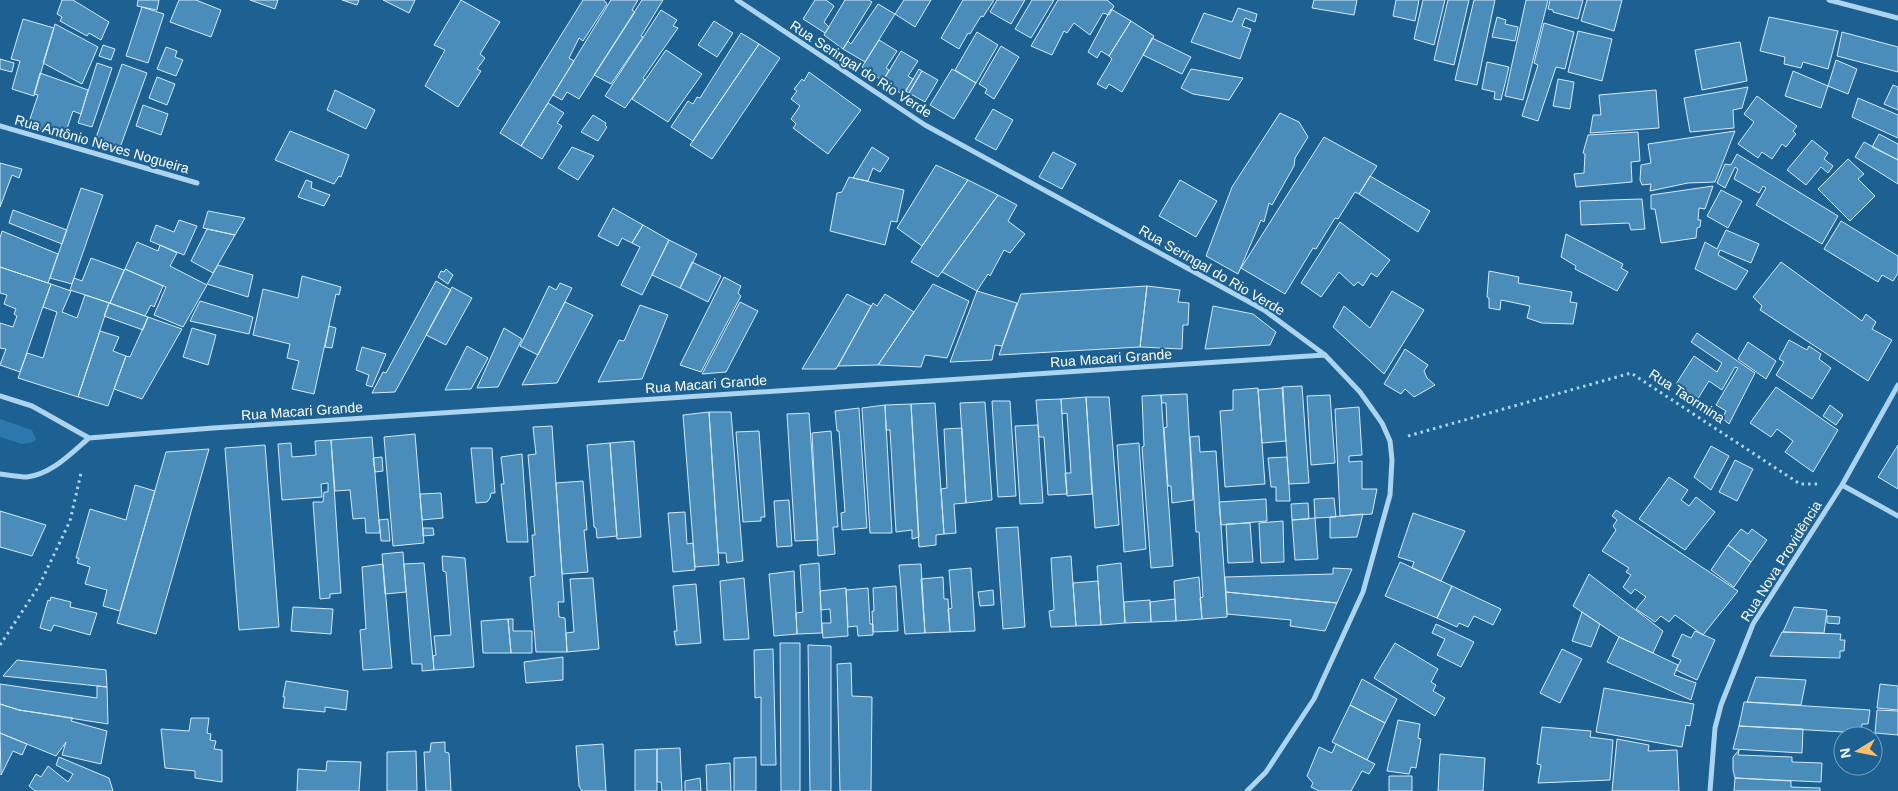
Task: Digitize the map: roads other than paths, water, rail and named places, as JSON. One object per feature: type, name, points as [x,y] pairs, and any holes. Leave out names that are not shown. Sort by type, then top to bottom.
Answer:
[{"type":"street","name":"Rua Seringal do Rio Verde","points":[[737,0],[925,125],[1264,310],[1325,355],[1360,392],[1382,423],[1390,441],[1392,460],[1390,495],[1363,592],[1314,699],[1266,772],[1246,791]]},
{"type":"street","points":[[1829,0],[1898,18]]},
{"type":"street","name":"Rua Antônio Neves Nogueira","points":[[0,126],[197,183]]},
{"type":"street","name":"Rua Macari Grande","points":[[89,438],[213,428],[1325,355]]},
{"type":"street","name":"Rua Nova Providência","points":[[1710,791],[1715,728],[1721,705],[1753,624],[1842,485],[1898,385]]},
{"type":"street","points":[[0,396],[32,406],[89,438],[57,465],[45,472],[27,477],[0,474]]},
{"type":"street","points":[[1842,485],[1898,516]]}]
